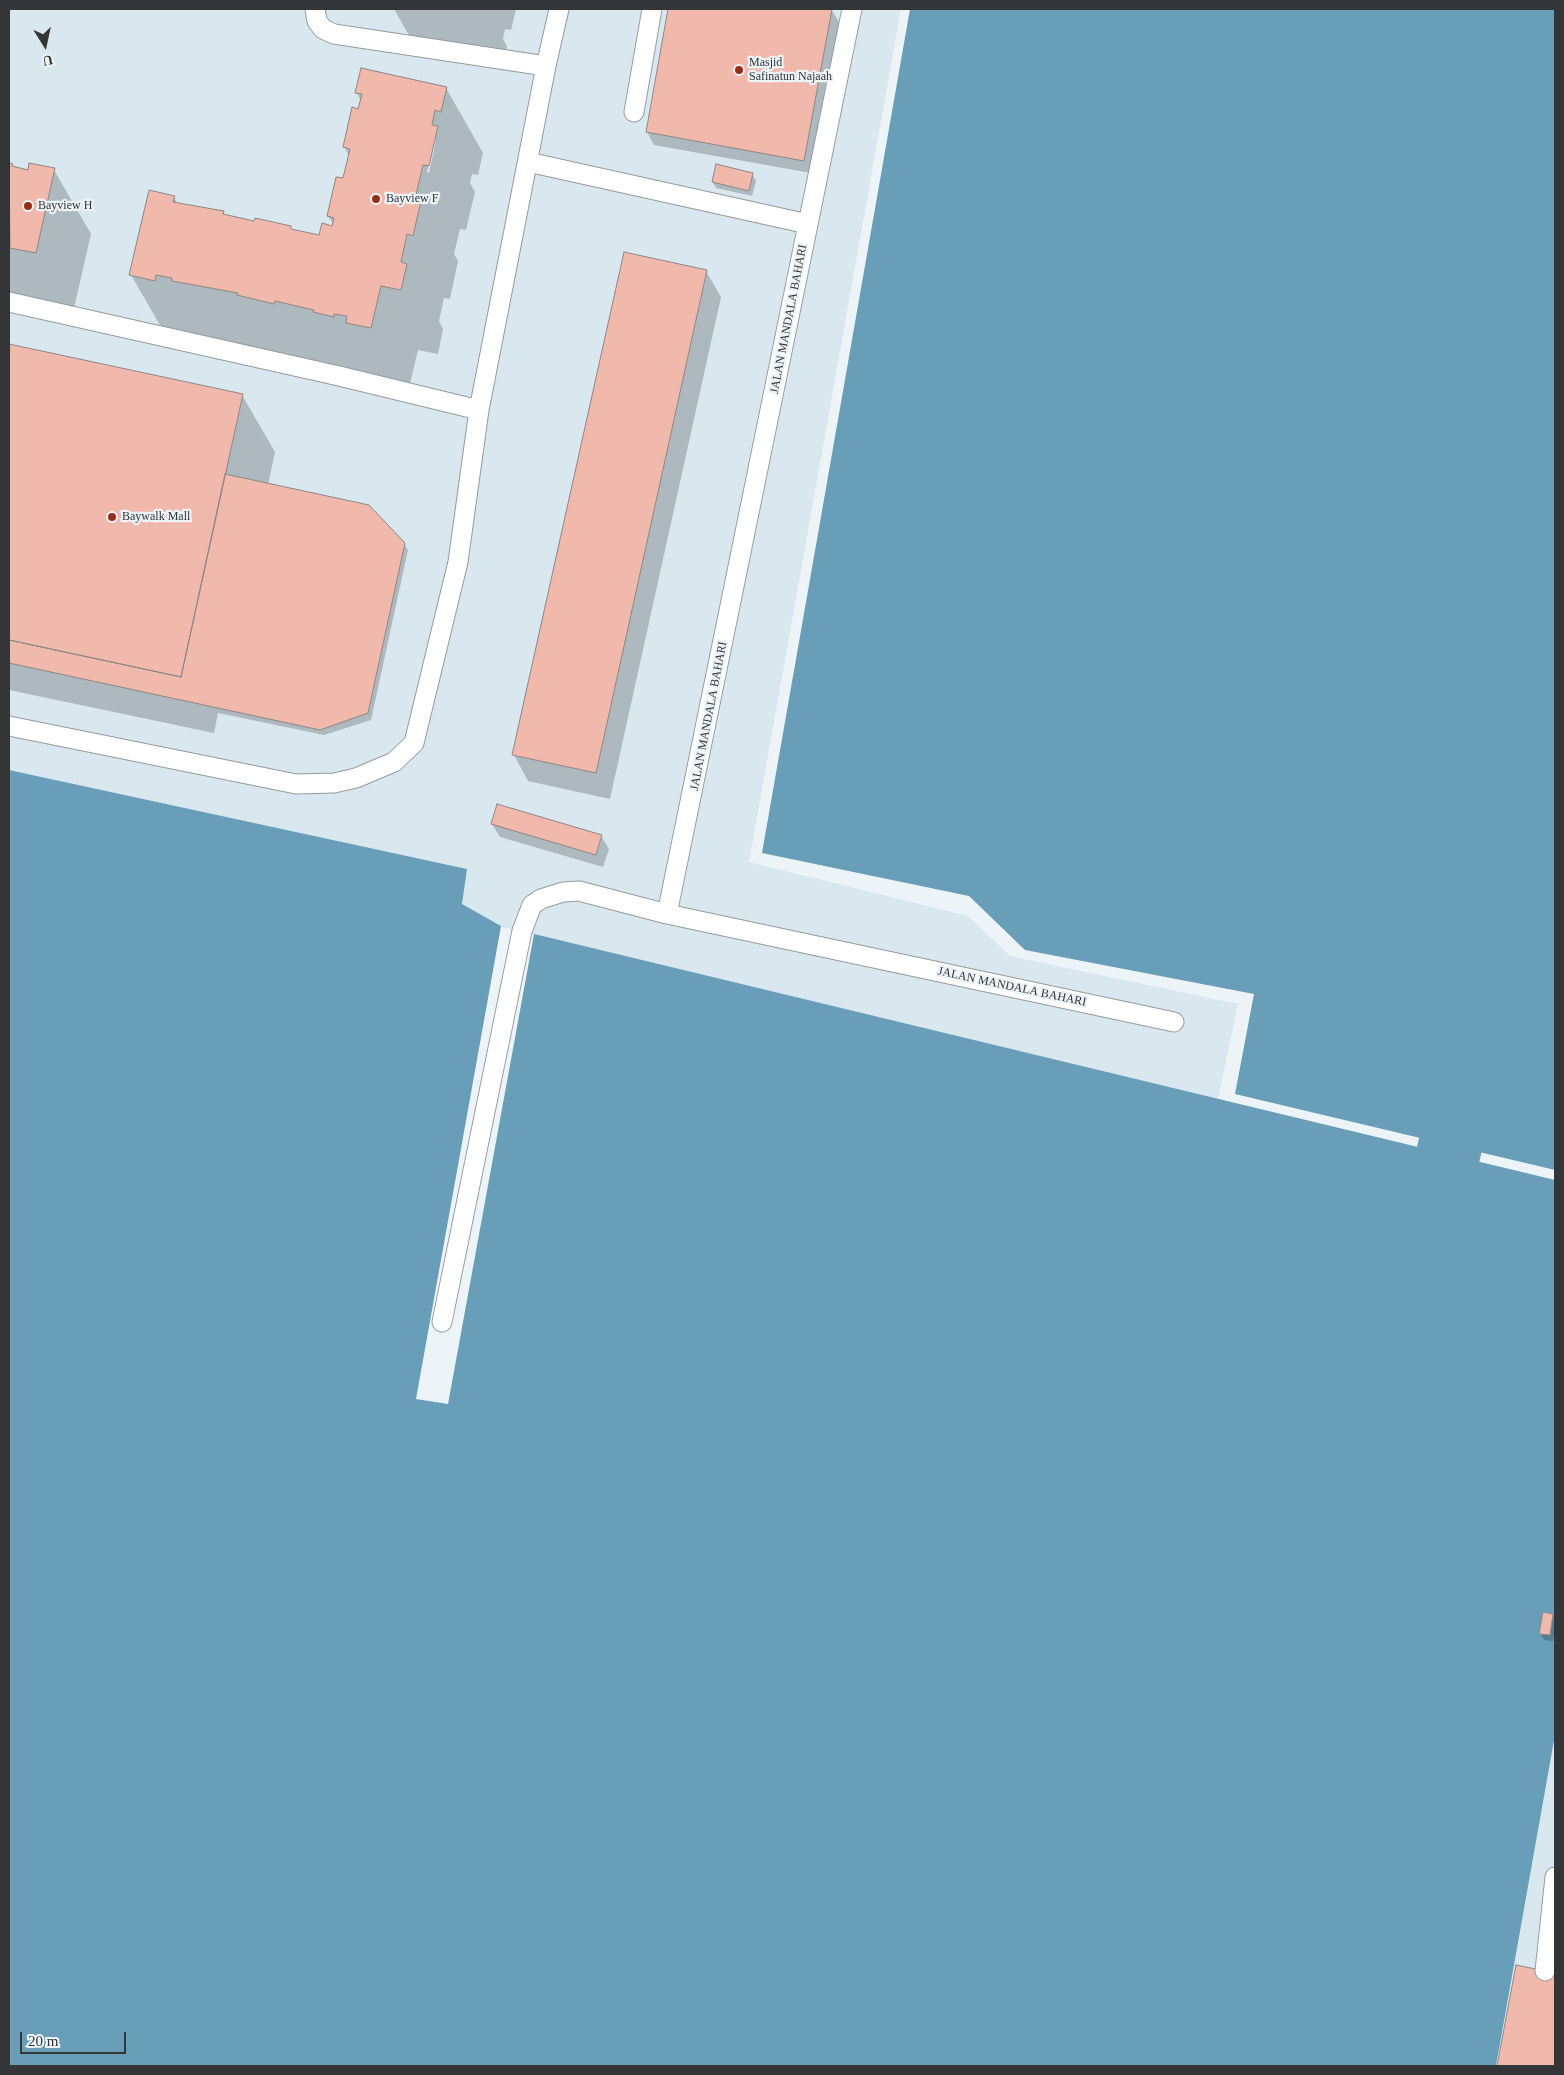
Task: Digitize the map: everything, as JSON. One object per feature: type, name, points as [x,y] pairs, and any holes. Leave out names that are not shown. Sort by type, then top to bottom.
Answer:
[{"type":"lane","points":[[315,9],[317,21],[323,30],[334,34],[546,66]]},
{"type":"lane","points":[[9,726],[296,784],[326,784],[356,778],[377,771],[398,759],[414,743],[420,727],[458,562],[479,410],[546,66],[559,9]]},
{"type":"lane","points":[[634,112],[652,9]]},
{"type":"lane","name":"JALAN MANDALA BAHARI","points":[[852,9],[667,914],[1174,1022]]},
{"type":"lane","points":[[528,162],[808,224]]},
{"type":"lane","points":[[9,302],[339,376],[479,410]]},
{"type":"lane","points":[[442,1322],[522,931],[532,905],[552,895],[579,891],[667,914]]},
{"type":"lane","points":[[1546,1971],[1555,1877]]},
{"type":"shaded area","points":[[9,9],[901,9],[749,862],[968,916],[1010,956],[1238,1004],[1218,1099],[501,926],[462,904],[467,869],[9,770]]},
{"type":"shaded area","points":[[1555,1737],[1555,2066],[1496,2066]]},
{"type":"water","points":[[910,9],[1555,9],[1555,1170],[1235,1094],[1254,994],[1025,950],[969,896],[762,853]]},
{"type":"water","points":[[9,770],[467,869],[462,904],[501,926],[1555,1180],[1555,1735],[1496,2066],[9,2066]]},
{"type":"pier","points":[[501,926],[534,934],[448,1404],[416,1399]]},
{"type":"building","name":"Masjid Safinatun Najaah","points":[[668,9],[832,9],[804,161],[646,132]]},
{"type":"building","name":"Bayview F","points":[[361,68],[447,87],[441,112],[435,110],[432,125],[438,126],[429,166],[423,165],[416,195],[422,196],[413,236],[407,234],[401,262],[407,264],[401,290],[381,286],[371,328],[346,323],[347,316],[334,314],[334,317],[313,312],[314,310],[275,301],[274,304],[237,295],[238,293],[172,281],[172,278],[156,275],[155,281],[129,275],[149,190],[175,196],[173,202],[224,211],[223,214],[254,221],[255,218],[291,226],[291,229],[319,235],[322,223],[332,226],[334,218],[327,216],[336,177],[343,178],[350,149],[343,147],[352,107],[358,109],[362,94],[355,93]]},
{"type":"building","name":"Bayview H","points":[[9,163],[13,164],[12,166],[28,170],[29,163],[55,168],[36,253],[10,248]]},
{"type":"building","points":[[716,164],[753,173],[749,191],[712,182]]},
{"type":"building","points":[[624,252],[707,270],[596,773],[512,755]]},
{"type":"building","name":"Baywalk Mall","points":[[9,344],[243,394],[181,677],[9,640]]},
{"type":"building","points":[[225,474],[369,505],[405,543],[368,713],[320,730],[9,663],[9,640],[181,677]]},
{"type":"building","points":[[497,804],[602,835],[596,855],[491,824]]},
{"type":"building","points":[[1543,1612],[1553,1614],[1550,1635],[1539,1634]]},
{"type":"building","points":[[1516,1965],[1555,1973],[1555,2066],[1497,2066]]},
{"type":"waterway","points":[[1448,1155],[1470,1059]]},
{"type":"place","name":"Masjid Safinatun Najaah","points":[[739,70]]},
{"type":"place","name":"Bayview F","points":[[376,199]]},
{"type":"place","name":"Bayview H","points":[[28,206]]},
{"type":"place","name":"Baywalk Mall","points":[[112,517]]}]
